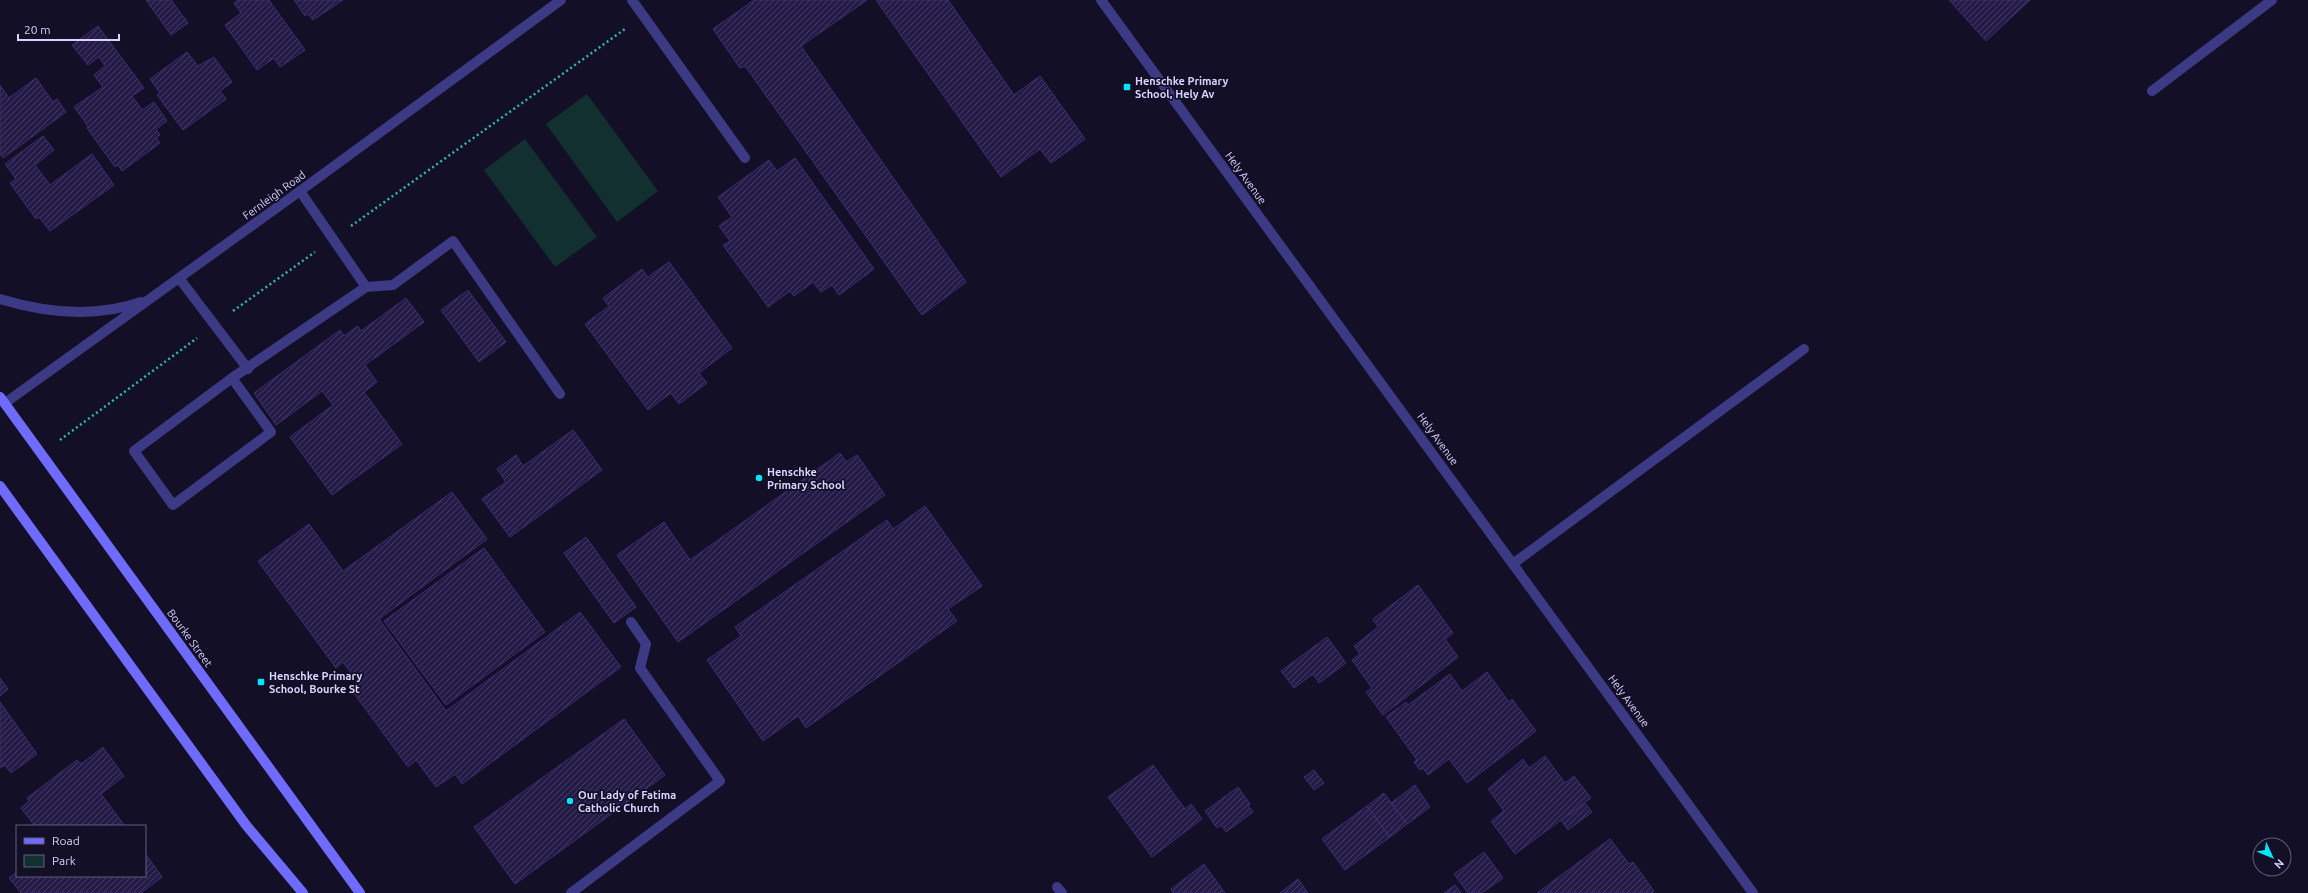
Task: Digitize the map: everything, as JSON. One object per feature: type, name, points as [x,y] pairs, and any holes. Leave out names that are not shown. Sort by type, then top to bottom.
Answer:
[{"type":"main road","name":"Bourke Street","points":[[2,402],[360,893]]},
{"type":"main road","points":[[0,486],[246,825],[303,893]]},
{"type":"street","name":"Fernleigh Road","points":[[2,402],[154,297],[561,0]]},
{"type":"street","points":[[632,0],[744,158]]},
{"type":"street","name":"Hely Avenue","points":[[1101,0],[1514,563],[1753,893]]},
{"type":"street","points":[[2152,91],[2272,0]]},
{"type":"street","points":[[300,191],[366,287]]},
{"type":"street","points":[[232,378],[271,432],[173,505],[134,451],[232,378],[248,369],[366,287],[393,285],[453,241],[560,394]]},
{"type":"street","points":[[180,278],[248,369]]},
{"type":"street","points":[[0,299],[20,305],[56,312],[92,313],[122,308],[154,297]]},
{"type":"street","points":[[1514,563],[1804,349]]},
{"type":"street","points":[[571,893],[720,780],[640,668],[646,644],[631,622]]},
{"type":"path","points":[[83,423],[333,239],[644,16]]},
{"type":"green space","points":[[587,94],[658,191],[617,222],[546,124]]},
{"type":"green space","points":[[525,139],[597,237],[555,267],[484,170]]},
{"type":"building","points":[[146,0],[171,0],[188,23],[171,35]]},
{"type":"building","points":[[238,0],[269,0],[305,50],[280,67],[274,58],[257,70],[225,25],[241,13],[234,3]]},
{"type":"building","points":[[294,0],[343,0],[313,20],[308,14],[305,16]]},
{"type":"building","points":[[754,0],[867,0],[801,46],[966,282],[922,315],[745,66],[740,68],[713,29]]},
{"type":"building","points":[[876,0],[948,0],[1014,95],[1040,76],[1085,139],[1051,163],[1040,149],[1001,177]]},
{"type":"building","points":[[1949,0],[2030,0],[1986,41]]},
{"type":"building","points":[[98,26],[144,88],[132,96],[142,110],[154,102],[167,121],[156,129],[160,135],[156,138],[160,143],[122,171],[118,165],[115,167],[74,107],[103,87],[94,75],[105,66],[99,57],[88,65],[72,45]]},
{"type":"building","points":[[187,52],[198,66],[214,57],[232,82],[220,91],[226,99],[183,130],[157,95],[160,93],[150,79]]},
{"type":"building","points":[[36,78],[53,102],[57,99],[66,112],[3,158],[0,154],[0,85],[9,98]]},
{"type":"building","points":[[43,136],[54,150],[35,165],[50,185],[92,154],[114,185],[50,231],[39,217],[36,219],[10,183],[16,179],[5,164]]},
{"type":"building","points":[[795,158],[874,269],[839,295],[832,285],[821,292],[813,282],[794,296],[790,291],[768,307],[723,245],[730,241],[719,226],[732,217],[718,197],[769,160],[777,171]]},
{"type":"building","points":[[669,262],[732,348],[699,373],[707,383],[679,404],[671,393],[648,410],[585,324],[609,306],[603,298],[642,269],[648,277]]},
{"type":"building","points":[[468,290],[506,342],[479,362],[441,310]]},
{"type":"building","points":[[406,298],[424,322],[365,365],[377,382],[364,392],[402,444],[332,495],[290,437],[333,405],[322,391],[276,425],[254,393],[340,330],[344,336],[358,326],[361,331]]},
{"type":"building","points":[[573,430],[602,470],[510,537],[482,499],[506,482],[497,469],[516,455],[523,466]]},
{"type":"building","points":[[840,453],[846,462],[857,455],[885,495],[678,642],[617,555],[664,522],[690,560]]},
{"type":"building","points":[[452,492],[487,539],[379,619],[446,711],[580,612],[621,667],[462,784],[455,774],[436,787],[416,760],[408,767],[350,688],[358,682],[343,662],[336,668],[258,561],[309,524],[343,571]]},
{"type":"building","points":[[925,506],[982,586],[948,609],[957,621],[806,728],[798,716],[763,741],[707,660],[741,636],[735,627],[887,520],[893,529]]},
{"type":"building","points":[[586,537],[636,607],[614,623],[564,553]]},
{"type":"building","points":[[484,548],[545,632],[446,705],[384,621]]},
{"type":"building","points":[[1418,585],[1453,633],[1445,639],[1458,657],[1383,715],[1366,692],[1372,688],[1352,660],[1360,654],[1354,646],[1378,627],[1373,619]]},
{"type":"building","points":[[1327,637],[1346,663],[1319,683],[1313,674],[1294,688],[1281,671]]},
{"type":"building","points":[[1487,672],[1509,702],[1512,699],[1536,731],[1467,783],[1449,759],[1428,775],[1423,768],[1420,770],[1414,762],[1417,760],[1386,717],[1406,702],[1408,705],[1450,674],[1462,691]]},
{"type":"building","points":[[0,678],[8,689],[0,696]]},
{"type":"building","points":[[0,702],[37,754],[11,773],[5,765],[0,768]]},
{"type":"building","name":"Our Lady of Fatima Catholic Church","points":[[624,719],[665,775],[515,884],[474,827]]},
{"type":"building","points":[[103,747],[124,776],[101,794],[124,825],[34,825],[21,808],[29,801],[27,798],[77,760],[81,764]]},
{"type":"building","points":[[1545,756],[1565,783],[1574,776],[1591,798],[1515,854],[1491,821],[1504,811],[1488,789],[1523,759],[1529,768]]},
{"type":"building","points":[[1153,765],[1185,809],[1191,804],[1202,819],[1152,857],[1108,797]]},
{"type":"building","points":[[1314,770],[1324,783],[1314,790],[1304,777]]},
{"type":"building","points":[[1415,785],[1430,807],[1407,824],[1391,803]]},
{"type":"building","points":[[1238,787],[1250,804],[1248,805],[1253,812],[1226,832],[1221,825],[1217,828],[1205,811]]},
{"type":"building","points":[[1384,793],[1407,824],[1390,837],[1367,806]]},
{"type":"building","points":[[1585,803],[1592,812],[1568,830],[1561,820]]},
{"type":"building","points":[[1367,806],[1390,837],[1345,870],[1322,839]]},
{"type":"building","points":[[1610,839],[1629,864],[1633,862],[1654,891],[1652,893],[1537,893]]},
{"type":"building","points":[[1484,852],[1503,878],[1482,893],[1468,893],[1454,874]]},
{"type":"building","points":[[146,854],[162,877],[141,893],[21,893],[9,878],[16,873],[16,877],[146,877]]},
{"type":"building","points":[[1204,864],[1225,893],[1173,893],[1171,889]]},
{"type":"building","points":[[1298,879],[1308,893],[1280,893]]},
{"type":"building","points":[[1455,885],[1461,893],[1444,893]]},
{"type":"place","name":"Henschke Primary School, Hely Av","points":[[1127,87]]},
{"type":"place","name":"Henschke Primary School","points":[[759,478]]},
{"type":"place","name":"Henschke Primary School, Bourke St","points":[[261,682]]},
{"type":"place","name":"Our Lady of Fatima Catholic Church","points":[[570,801]]}]
